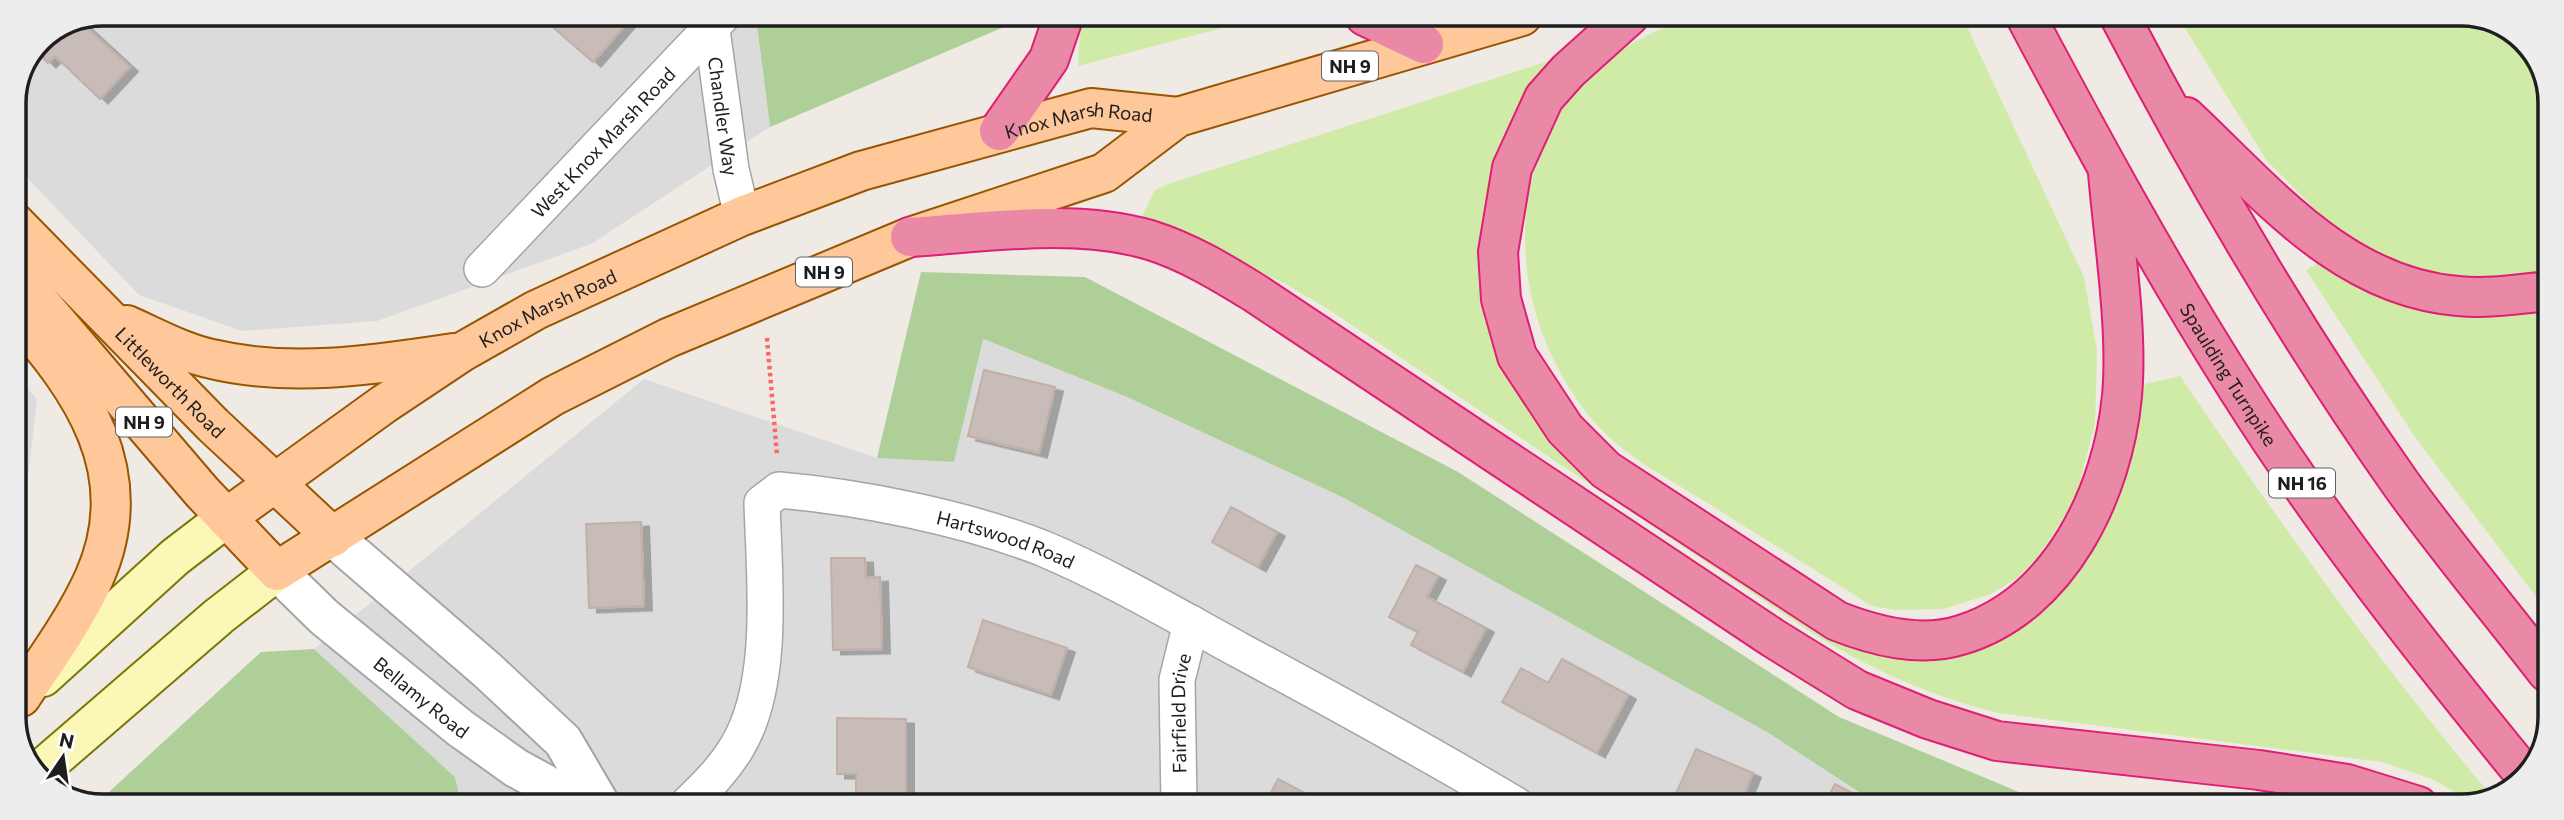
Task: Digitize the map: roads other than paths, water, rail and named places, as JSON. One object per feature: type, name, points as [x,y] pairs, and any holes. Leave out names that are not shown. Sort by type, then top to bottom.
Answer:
[{"type":"highway","points":[[999,131],[1049,59],[1060,26]]},
{"type":"highway","points":[[1387,26],[1424,44]]},
{"type":"highway","points":[[1618,26],[1568,71],[1544,98],[1512,168],[1498,252],[1501,299],[1517,356],[1565,429],[1606,470],[1837,621],[1877,636],[1913,640],[1961,635],[2006,614],[2042,583],[2083,530],[2106,473],[2122,397],[2122,345],[2108,173]]},
{"type":"highway","name":"Spaulding Turnpike","points":[[2031,26],[2108,173],[2238,390],[2309,494],[2425,652],[2518,767]]},
{"type":"highway","points":[[2125,26],[2228,214],[2319,362],[2403,485],[2538,660]]},
{"type":"highway","points":[[2159,92],[2312,236],[2364,269],[2402,284],[2456,296],[2489,297],[2538,292]]},
{"type":"highway","points":[[910,237],[1047,230],[1117,233],[1150,241],[1198,259],[1255,293],[1773,638],[1857,690],[1928,719],[1997,741],[2259,770],[2347,784],[2379,794]]},
{"type":"main road","name":"Knox Marsh Road","points":[[44,767],[219,616],[277,571],[554,396],[667,338],[910,237],[1104,173],[1178,117],[1487,26]]},
{"type":"main road","name":"Knox Marsh Road","points":[[26,693],[175,557],[226,518],[384,404],[462,352],[536,310],[742,216],[861,171],[999,131],[1091,108],[1178,117]]},
{"type":"main road","name":"Littleworth Road","points":[[26,234],[274,483],[332,537]]},
{"type":"main road","name":"NH 9","points":[[26,286],[226,518],[277,571]]},
{"type":"main road","name":"NH 9","points":[[108,316],[211,359],[270,367],[331,370],[462,352]]},
{"type":"main road","points":[[26,329],[79,397],[99,435],[109,466],[112,494],[106,541],[95,575],[75,615],[26,688]]},
{"type":"street","name":"West Knox Marsh Road","points":[[482,269],[708,26]]},
{"type":"street","name":"Chandler Way","points":[[716,26],[732,169],[742,216]]},
{"type":"street","name":"Hartswood Road","points":[[698,794],[715,778],[738,745],[756,702],[764,607],[762,503],[779,490],[815,493],[989,530],[1043,549],[1191,623],[1496,794]]},
{"type":"street","points":[[332,537],[487,670],[563,741],[594,794]]},
{"type":"street","name":"Bellamy Road","points":[[277,571],[324,617],[460,728],[516,768],[564,794]]},
{"type":"street","name":"Fairfield Drive","points":[[1179,794],[1177,680],[1191,623]]}]
